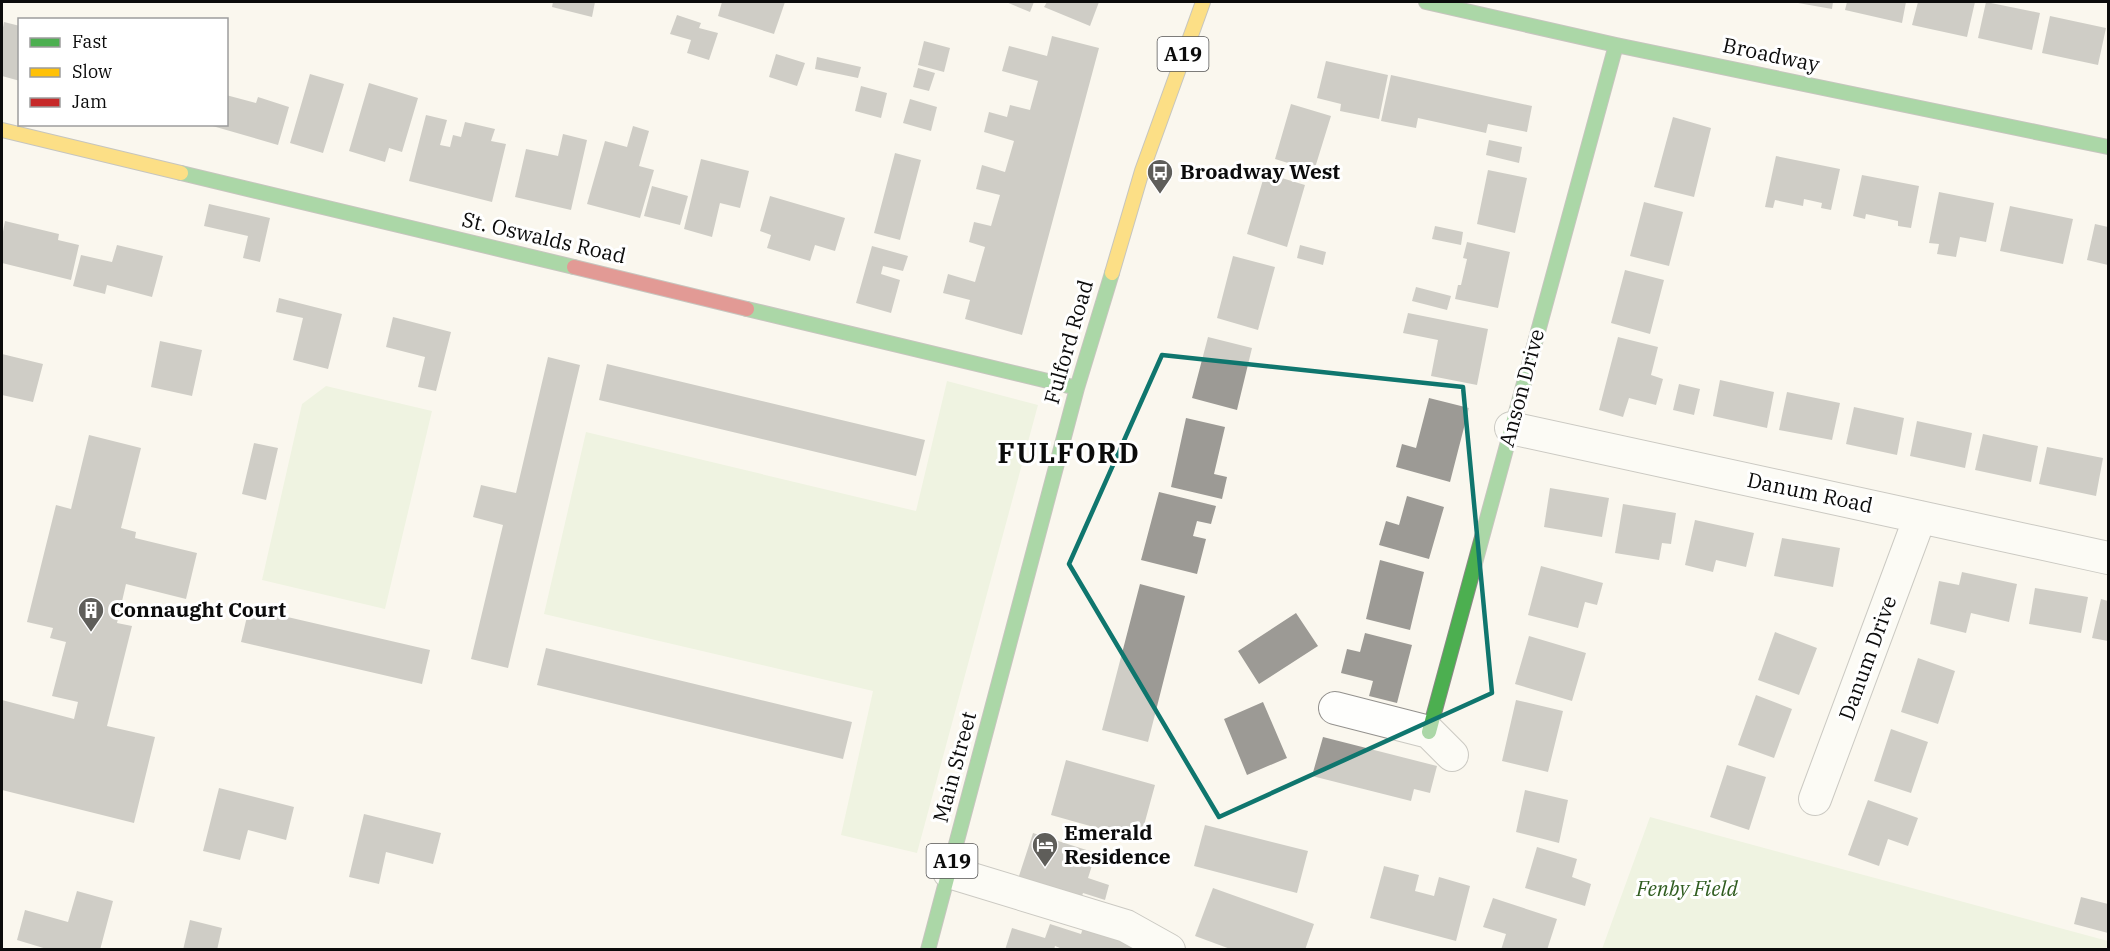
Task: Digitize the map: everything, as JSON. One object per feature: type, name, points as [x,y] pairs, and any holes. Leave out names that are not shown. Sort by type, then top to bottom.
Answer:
[{"type":"street","name":"Fulford Road","points":[[995,699],[1077,387],[1142,171],[1203,2]]},
{"type":"street","name":"Broadway","points":[[1426,2],[1616,45],[2109,147]]},
{"type":"street","name":"Anson Drive","points":[[1429,732],[1616,45]]},
{"type":"street","name":"St. Oswalds Road","points":[[2,130],[1077,387]]},
{"type":"street","name":"Danum Road","points":[[1511,429],[2109,558]]},
{"type":"street","name":"Danum Drive","points":[[1815,799],[1920,517]]},
{"type":"street","name":"Main Street","points":[[928,950],[995,699]]},
{"type":"street","points":[[1335,708],[1429,732],[1452,755]]},
{"type":"street","points":[[949,872],[1126,926],[1169,950]]},
{"type":"highlighted area","points":[[1162,355],[1463,387],[1492,693],[1219,817],[1069,564]]},
{"type":"green space","points":[[947,381],[1038,405],[917,853],[841,835],[873,691],[544,614],[586,432],[916,511]]},
{"type":"green space","points":[[326,386],[432,411],[385,609],[262,580],[302,404]]},
{"type":"green space","name":"Fenby Field","points":[[1650,817],[2108,941],[2108,949],[1602,949]]},
{"type":"building","points":[[553,2],[595,2],[592,17],[552,7]]},
{"type":"building","points":[[722,2],[785,2],[774,34],[718,16]]},
{"type":"building","points":[[1006,2],[1034,2],[1030,12]]},
{"type":"building","points":[[1047,2],[1099,2],[1090,26],[1044,7]]},
{"type":"building","points":[[1798,2],[1833,2],[1832,9]]},
{"type":"building","points":[[1847,2],[1906,2],[1902,23],[1845,10]]},
{"type":"building","points":[[1918,2],[1975,2],[1967,37],[1912,25]]},
{"type":"building","points":[[1986,2],[2040,13],[2032,50],[1978,38]]},
{"type":"building","points":[[677,15],[701,23],[699,28],[718,33],[709,60],[687,53],[691,40],[670,34]]},
{"type":"building","points":[[2050,16],[2106,28],[2098,65],[2042,53]]},
{"type":"building","points":[[4,22],[18,26],[18,80],[2,76]]},
{"type":"building","points":[[1052,36],[1099,48],[1022,335],[965,319],[970,300],[943,293],[948,274],[975,282],[985,247],[969,242],[974,222],[991,226],[1000,195],[976,189],[982,165],[1005,172],[1014,141],[984,132],[989,112],[1007,117],[1010,105],[1030,110],[1038,81],[1002,71],[1009,46],[1047,56]]},
{"type":"building","points":[[924,41],[950,48],[944,72],[918,65]]},
{"type":"building","points":[[776,54],[805,63],[797,86],[769,77]]},
{"type":"building","points":[[817,57],[861,67],[858,78],[815,69]]},
{"type":"building","points":[[1326,61],[1388,75],[1379,119],[1340,111],[1341,104],[1317,98]]},
{"type":"building","points":[[918,68],[935,73],[929,91],[913,87]]},
{"type":"building","points":[[310,74],[344,84],[323,153],[290,143]]},
{"type":"building","points":[[1391,75],[1532,106],[1527,132],[1488,124],[1486,133],[1418,118],[1416,128],[1381,121]]},
{"type":"building","points":[[369,83],[418,98],[402,152],[389,148],[385,162],[349,151]]},
{"type":"building","points":[[861,86],[887,93],[881,118],[855,111]]},
{"type":"building","points":[[228,96],[256,103],[258,97],[289,107],[278,145],[212,126],[228,126]]},
{"type":"building","points":[[910,99],[937,107],[931,131],[903,123]]},
{"type":"building","points":[[1291,104],[1331,116],[1314,171],[1275,159]]},
{"type":"building","points":[[426,115],[447,120],[440,145],[450,147],[453,135],[461,137],[465,122],[495,129],[491,141],[506,144],[492,202],[409,181]]},
{"type":"building","points":[[1673,117],[1711,128],[1694,197],[1654,187]]},
{"type":"building","points":[[633,126],[649,131],[639,166],[654,170],[640,218],[587,204],[605,141],[627,147]]},
{"type":"building","points":[[563,134],[587,140],[571,210],[515,197],[526,149],[558,156]]},
{"type":"building","points":[[1489,140],[1522,147],[1519,163],[1486,155]]},
{"type":"building","points":[[895,153],[921,160],[900,240],[874,233]]},
{"type":"building","points":[[1776,156],[1840,169],[1831,210],[1821,208],[1822,203],[1804,199],[1803,206],[1775,200],[1773,208],[1765,207]]},
{"type":"building","points":[[701,159],[749,171],[740,208],[720,203],[712,237],[684,229]]},
{"type":"building","points":[[1488,170],[1527,178],[1515,233],[1477,224]]},
{"type":"building","points":[[1265,173],[1305,185],[1287,247],[1247,234]]},
{"type":"building","points":[[1862,175],[1919,186],[1911,228],[1898,226],[1898,221],[1866,214],[1865,219],[1853,216]]},
{"type":"building","points":[[652,186],[688,196],[680,225],[644,216]]},
{"type":"building","points":[[1939,192],[1994,203],[1986,242],[1960,237],[1956,257],[1937,254],[1939,244],[1929,243]]},
{"type":"building","points":[[770,196],[845,218],[835,251],[815,245],[810,261],[767,248],[771,235],[760,231]]},
{"type":"building","points":[[1644,202],[1683,212],[1669,266],[1630,256]]},
{"type":"building","points":[[209,204],[270,218],[260,262],[243,258],[248,236],[204,226]]},
{"type":"building","points":[[2010,206],[2073,219],[2063,264],[2000,251]]},
{"type":"building","points":[[5,221],[59,234],[58,240],[79,245],[71,280],[2,263],[2,237]]},
{"type":"building","points":[[2095,224],[2108,227],[2108,265],[2087,260]]},
{"type":"building","points":[[1435,226],[1463,232],[1461,245],[1432,239]]},
{"type":"building","points":[[1467,242],[1510,252],[1498,308],[1455,299],[1467,259],[1463,258]]},
{"type":"building","points":[[117,245],[163,256],[152,297],[107,285],[105,294],[73,286],[81,255],[112,262]]},
{"type":"building","points":[[1300,245],[1326,252],[1323,265],[1297,258]]},
{"type":"building","points":[[872,246],[908,256],[903,271],[883,266],[881,274],[900,280],[891,313],[856,303]]},
{"type":"building","points":[[1233,256],[1275,267],[1258,330],[1217,318]]},
{"type":"building","points":[[1625,270],[1664,280],[1650,334],[1611,323]]},
{"type":"building","points":[[1416,287],[1451,296],[1447,310],[1412,301]]},
{"type":"building","points":[[279,298],[342,314],[328,369],[293,360],[303,318],[276,312]]},
{"type":"building","points":[[1408,313],[1488,329],[1477,385],[1431,376],[1438,340],[1403,333]]},
{"type":"building","points":[[393,317],[451,332],[436,391],[418,387],[425,357],[386,347]]},
{"type":"building","points":[[1208,337],[1252,348],[1237,410],[1192,398]]},
{"type":"building","points":[[1618,337],[1658,347],[1651,375],[1663,379],[1656,405],[1629,398],[1623,417],[1599,410]]},
{"type":"building","points":[[160,341],[202,350],[192,396],[151,387]]},
{"type":"building","points":[[2,354],[43,364],[33,402],[2,395]]},
{"type":"building","points":[[548,357],[580,365],[508,668],[471,659],[503,525],[473,517],[481,485],[516,493]]},
{"type":"building","points":[[607,364],[925,440],[916,476],[599,400]]},
{"type":"building","points":[[1720,380],[1774,392],[1767,428],[1713,416]]},
{"type":"building","points":[[1679,384],[1700,389],[1694,415],[1673,410]]},
{"type":"building","points":[[1787,392],[1840,403],[1832,440],[1779,430]]},
{"type":"building","points":[[1429,398],[1469,408],[1450,482],[1396,467],[1402,444],[1416,448]]},
{"type":"building","points":[[1854,407],[1904,418],[1897,455],[1846,444]]},
{"type":"building","points":[[1186,418],[1225,427],[1214,474],[1227,477],[1222,499],[1171,487]]},
{"type":"building","points":[[1917,421],[1972,433],[1965,468],[1910,456]]},
{"type":"building","points":[[1983,434],[2038,446],[2031,482],[1975,470]]},
{"type":"building","name":"Connaught Court","points":[[89,435],[141,448],[121,528],[136,532],[135,538],[197,553],[186,599],[126,584],[117,623],[132,626],[107,726],[155,737],[134,823],[2,790],[2,700],[74,719],[78,702],[52,696],[66,642],[50,638],[53,628],[27,622],[56,505],[71,509]]},
{"type":"building","points":[[254,443],[278,448],[266,500],[242,494]]},
{"type":"building","points":[[2047,447],[2103,458],[2096,496],[2039,484]]},
{"type":"building","points":[[1550,488],[1609,498],[1602,537],[1544,527]]},
{"type":"building","points":[[1159,492],[1216,506],[1211,524],[1197,521],[1193,536],[1206,539],[1197,574],[1141,560]]},
{"type":"building","points":[[1407,496],[1444,507],[1429,559],[1379,545],[1386,521],[1399,525]]},
{"type":"building","points":[[1623,504],[1676,513],[1671,544],[1662,543],[1659,560],[1615,553]]},
{"type":"building","points":[[1695,520],[1754,533],[1746,567],[1716,560],[1713,572],[1685,565]]},
{"type":"building","points":[[1782,538],[1840,548],[1833,587],[1774,576]]},
{"type":"building","points":[[1380,560],[1424,572],[1410,630],[1366,619]]},
{"type":"building","points":[[1541,566],[1603,583],[1597,605],[1585,602],[1578,628],[1528,615]]},
{"type":"building","points":[[1962,572],[2017,584],[2009,622],[1971,613],[1966,633],[1930,624],[1939,581],[1959,585]]},
{"type":"building","points":[[1140,584],[1185,596],[1148,742],[1102,730]]},
{"type":"building","points":[[2035,588],[2088,597],[2081,633],[2029,624]]},
{"type":"building","points":[[2101,599],[2108,601],[2108,641],[2092,638]]},
{"type":"building","points":[[249,608],[430,650],[422,684],[241,642]]},
{"type":"building","points":[[1296,613],[1318,646],[1259,684],[1238,651]]},
{"type":"building","points":[[1775,632],[1817,648],[1799,695],[1758,680]]},
{"type":"building","points":[[1365,633],[1412,645],[1397,703],[1369,696],[1373,681],[1341,673],[1347,649],[1360,652]]},
{"type":"building","points":[[1529,636],[1586,653],[1572,701],[1515,684]]},
{"type":"building","points":[[546,648],[852,722],[843,759],[537,685]]},
{"type":"building","points":[[1918,658],[1955,671],[1938,724],[1901,712]]},
{"type":"building","points":[[1756,695],[1792,709],[1774,758],[1738,745]]},
{"type":"building","points":[[1516,700],[1563,711],[1548,772],[1502,761]]},
{"type":"building","points":[[1263,702],[1287,758],[1247,775],[1224,719]]},
{"type":"building","points":[[1891,729],[1928,742],[1911,793],[1874,781]]},
{"type":"building","points":[[1323,737],[1437,766],[1430,793],[1414,789],[1411,801],[1312,776]]},
{"type":"building","points":[[1066,760],[1155,785],[1140,840],[1051,815]]},
{"type":"building","points":[[1727,765],[1766,777],[1749,830],[1710,817]]},
{"type":"building","points":[[219,788],[294,807],[286,840],[248,830],[240,860],[203,851]]},
{"type":"building","points":[[1525,790],[1568,800],[1559,843],[1516,832]]},
{"type":"building","points":[[1868,800],[1918,818],[1908,846],[1888,839],[1879,866],[1848,855]]},
{"type":"building","points":[[364,814],[441,833],[433,864],[386,852],[379,884],[349,877]]},
{"type":"building","points":[[1205,825],[1308,851],[1297,893],[1194,866]]},
{"type":"building","points":[[1033,833],[1096,853],[1088,878],[1109,885],[1105,900],[1083,893],[1080,902],[1017,882]]},
{"type":"building","points":[[1537,847],[1577,859],[1572,877],[1591,884],[1585,906],[1525,888]]},
{"type":"building","points":[[1384,866],[1419,875],[1415,891],[1434,896],[1439,877],[1470,886],[1456,941],[1370,918]]},
{"type":"building","points":[[1213,888],[1314,924],[1305,950],[1233,950],[1195,936]]},
{"type":"building","points":[[77,891],[113,901],[100,950],[50,950],[17,940],[25,910],[68,922]]},
{"type":"building","points":[[2081,897],[2108,904],[2108,933],[2074,924]]},
{"type":"building","points":[[1493,898],[1557,919],[1547,950],[1501,950],[1506,934],[1483,927]]},
{"type":"building","points":[[190,920],[222,928],[217,950],[183,950]]},
{"type":"building","points":[[1050,924],[1081,934],[1084,925],[1140,943],[1138,950],[1065,950],[1055,946],[1054,950],[1005,950],[1012,928],[1045,938]]},
{"type":"traffic: fast","points":[[1426,2],[1616,45],[2108,147]]},
{"type":"traffic: fast","points":[[1429,732],[1616,45]]},
{"type":"traffic: fast","points":[[181,173],[574,267]]},
{"type":"traffic: fast","points":[[928,950],[1077,388],[1112,273]]},
{"type":"traffic: fast","points":[[747,309],[1077,388]]},
{"type":"traffic: slow","points":[[1112,273],[1142,171],[1203,2]]},
{"type":"traffic: slow","points":[[2,130],[181,173]]},
{"type":"traffic: jam","points":[[574,267],[747,309]]},
{"type":"place","name":"Broadway West","points":[[1160,195]]},
{"type":"place","name":"Connaught Court","points":[[91,633]]},
{"type":"place","name":"Emerald Residence","points":[[1045,868]]},
{"type":"district","name":"FULFORD","points":[[1069,454]]}]
